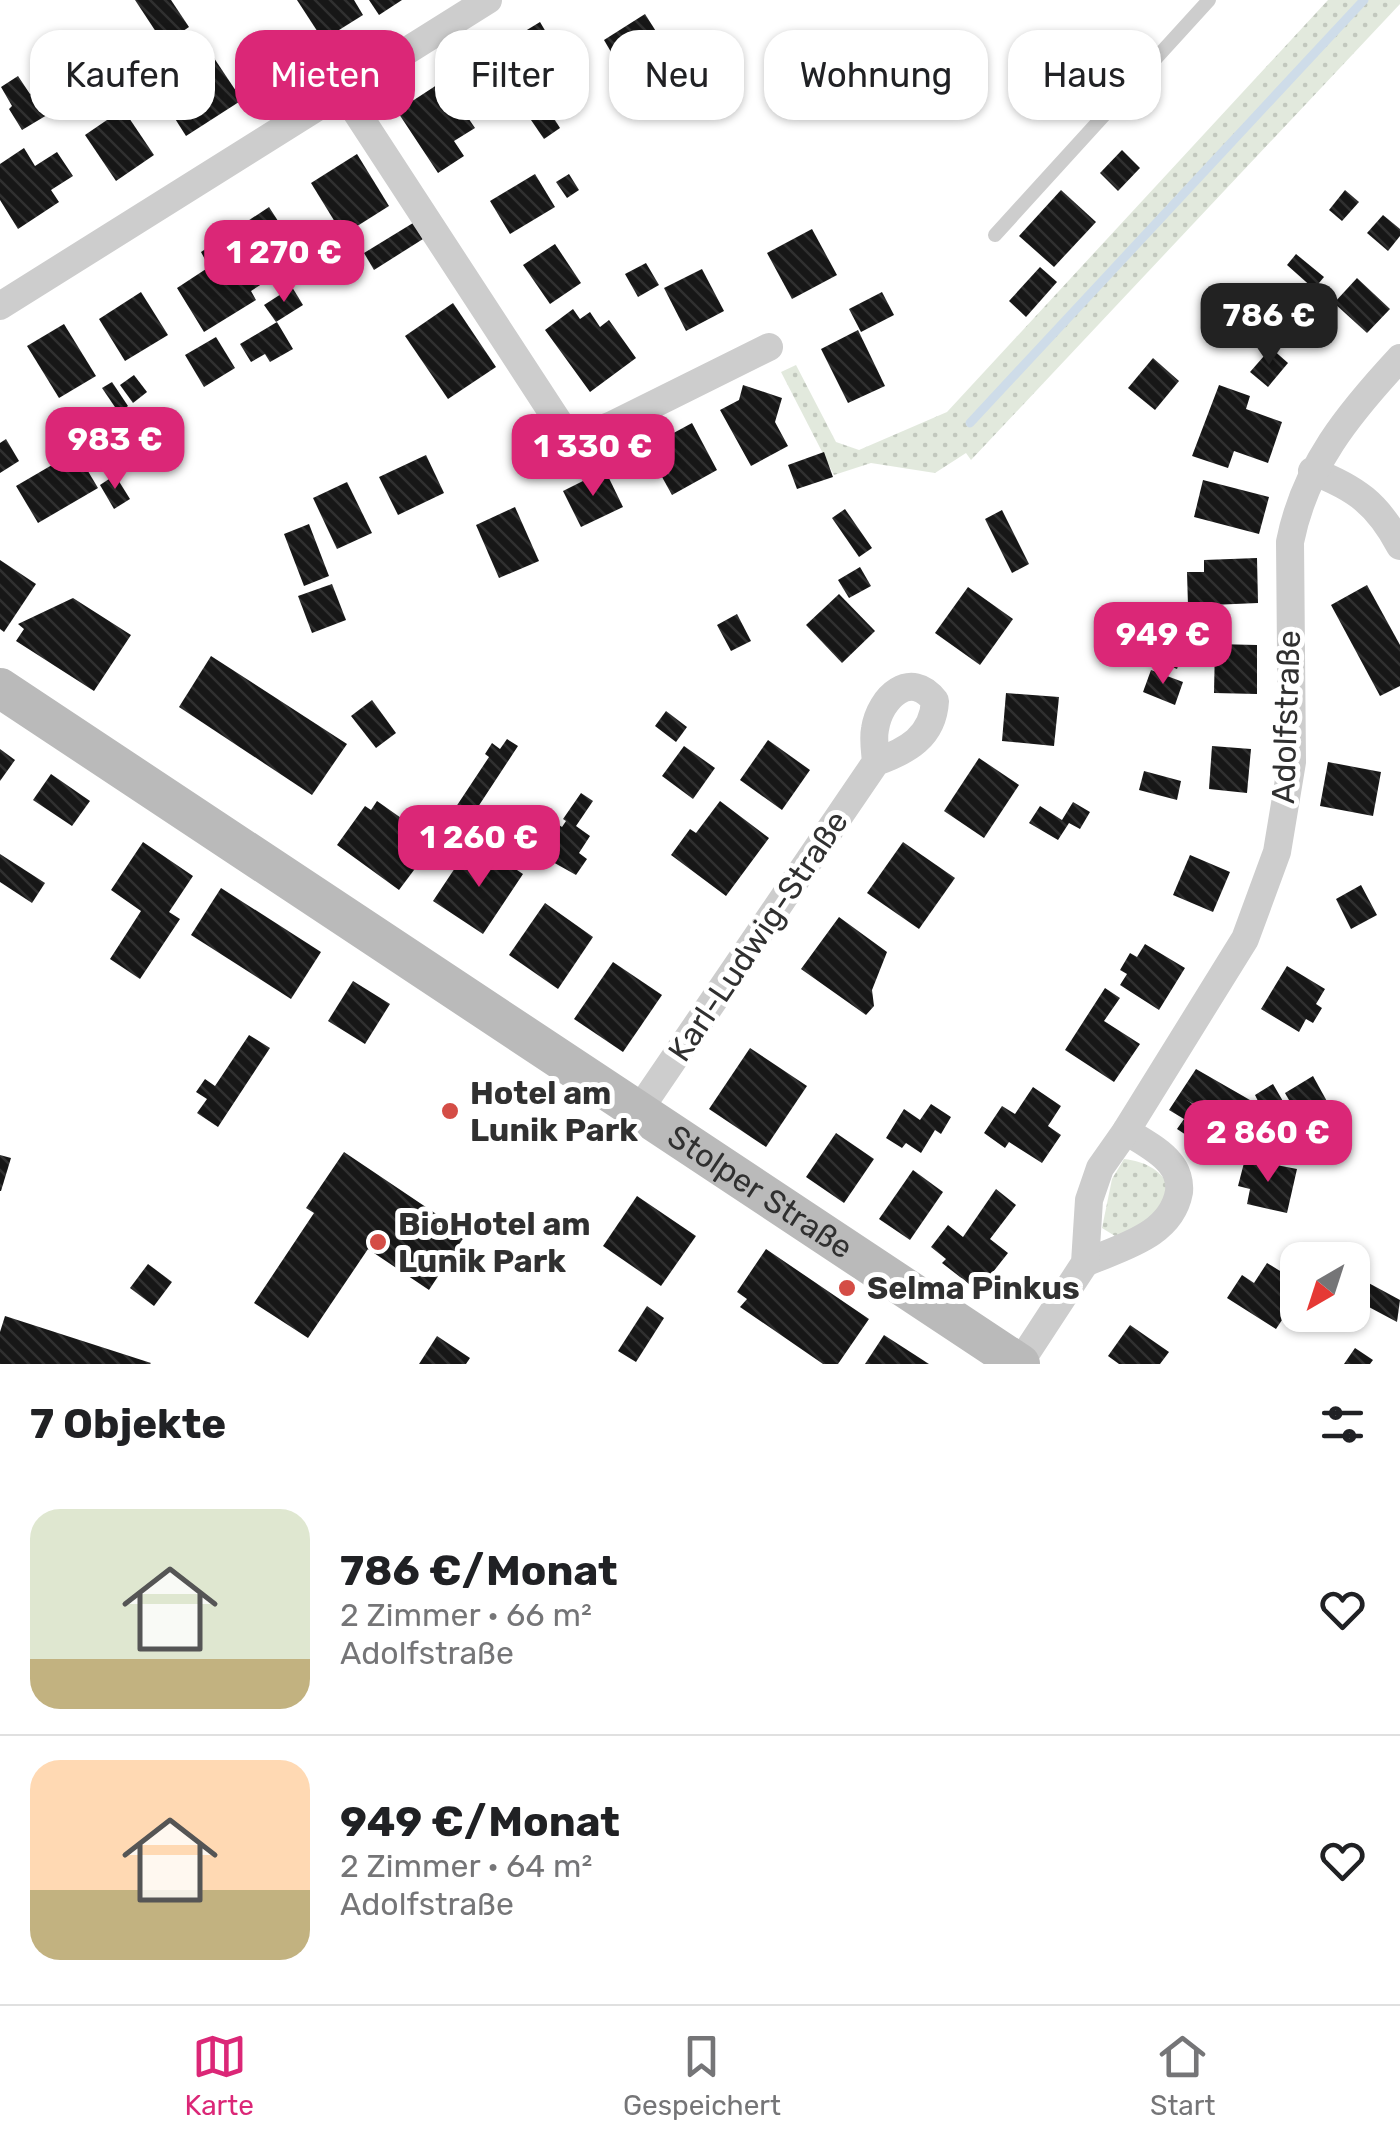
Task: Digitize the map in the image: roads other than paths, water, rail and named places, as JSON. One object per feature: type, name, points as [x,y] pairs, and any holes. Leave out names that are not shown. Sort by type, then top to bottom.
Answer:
[{"type":"main road","name":"Stolper Straße","points":[[0,688],[1019,1364]]},
{"type":"street","points":[[415,45],[488,0]]},
{"type":"street","points":[[0,306],[294,120]]},
{"type":"street","points":[[362,120],[563,429],[572,436],[587,435],[769,347]]},
{"type":"street","name":"Adolfstraße","points":[[1085,1263],[1089,1200],[1100,1168],[1245,939],[1277,852],[1292,762],[1290,542],[1297,508],[1312,470],[1354,407],[1400,358]]},
{"type":"street","points":[[527,450],[563,429]]},
{"type":"street","points":[[1312,470],[1358,492],[1388,523],[1400,546]]},
{"type":"street","name":"Karl-Ludwig-Straße","points":[[639,1110],[876,762]]},
{"type":"street","points":[[1019,1364],[1085,1263],[1150,1234],[1166,1222],[1176,1206],[1180,1183],[1170,1163],[1126,1131]]},
{"type":"lane","points":[[995,235],[1210,0]]},
{"type":"waterway","points":[[970,423],[1364,0]]},
{"type":"place","name":"Hotel am Lunik Park","points":[[450,1111]]},
{"type":"place","name":"BioHotel am Lunik Park","points":[[378,1242]]},
{"type":"place","name":"Selma Pinkus","points":[[847,1288]]}]
